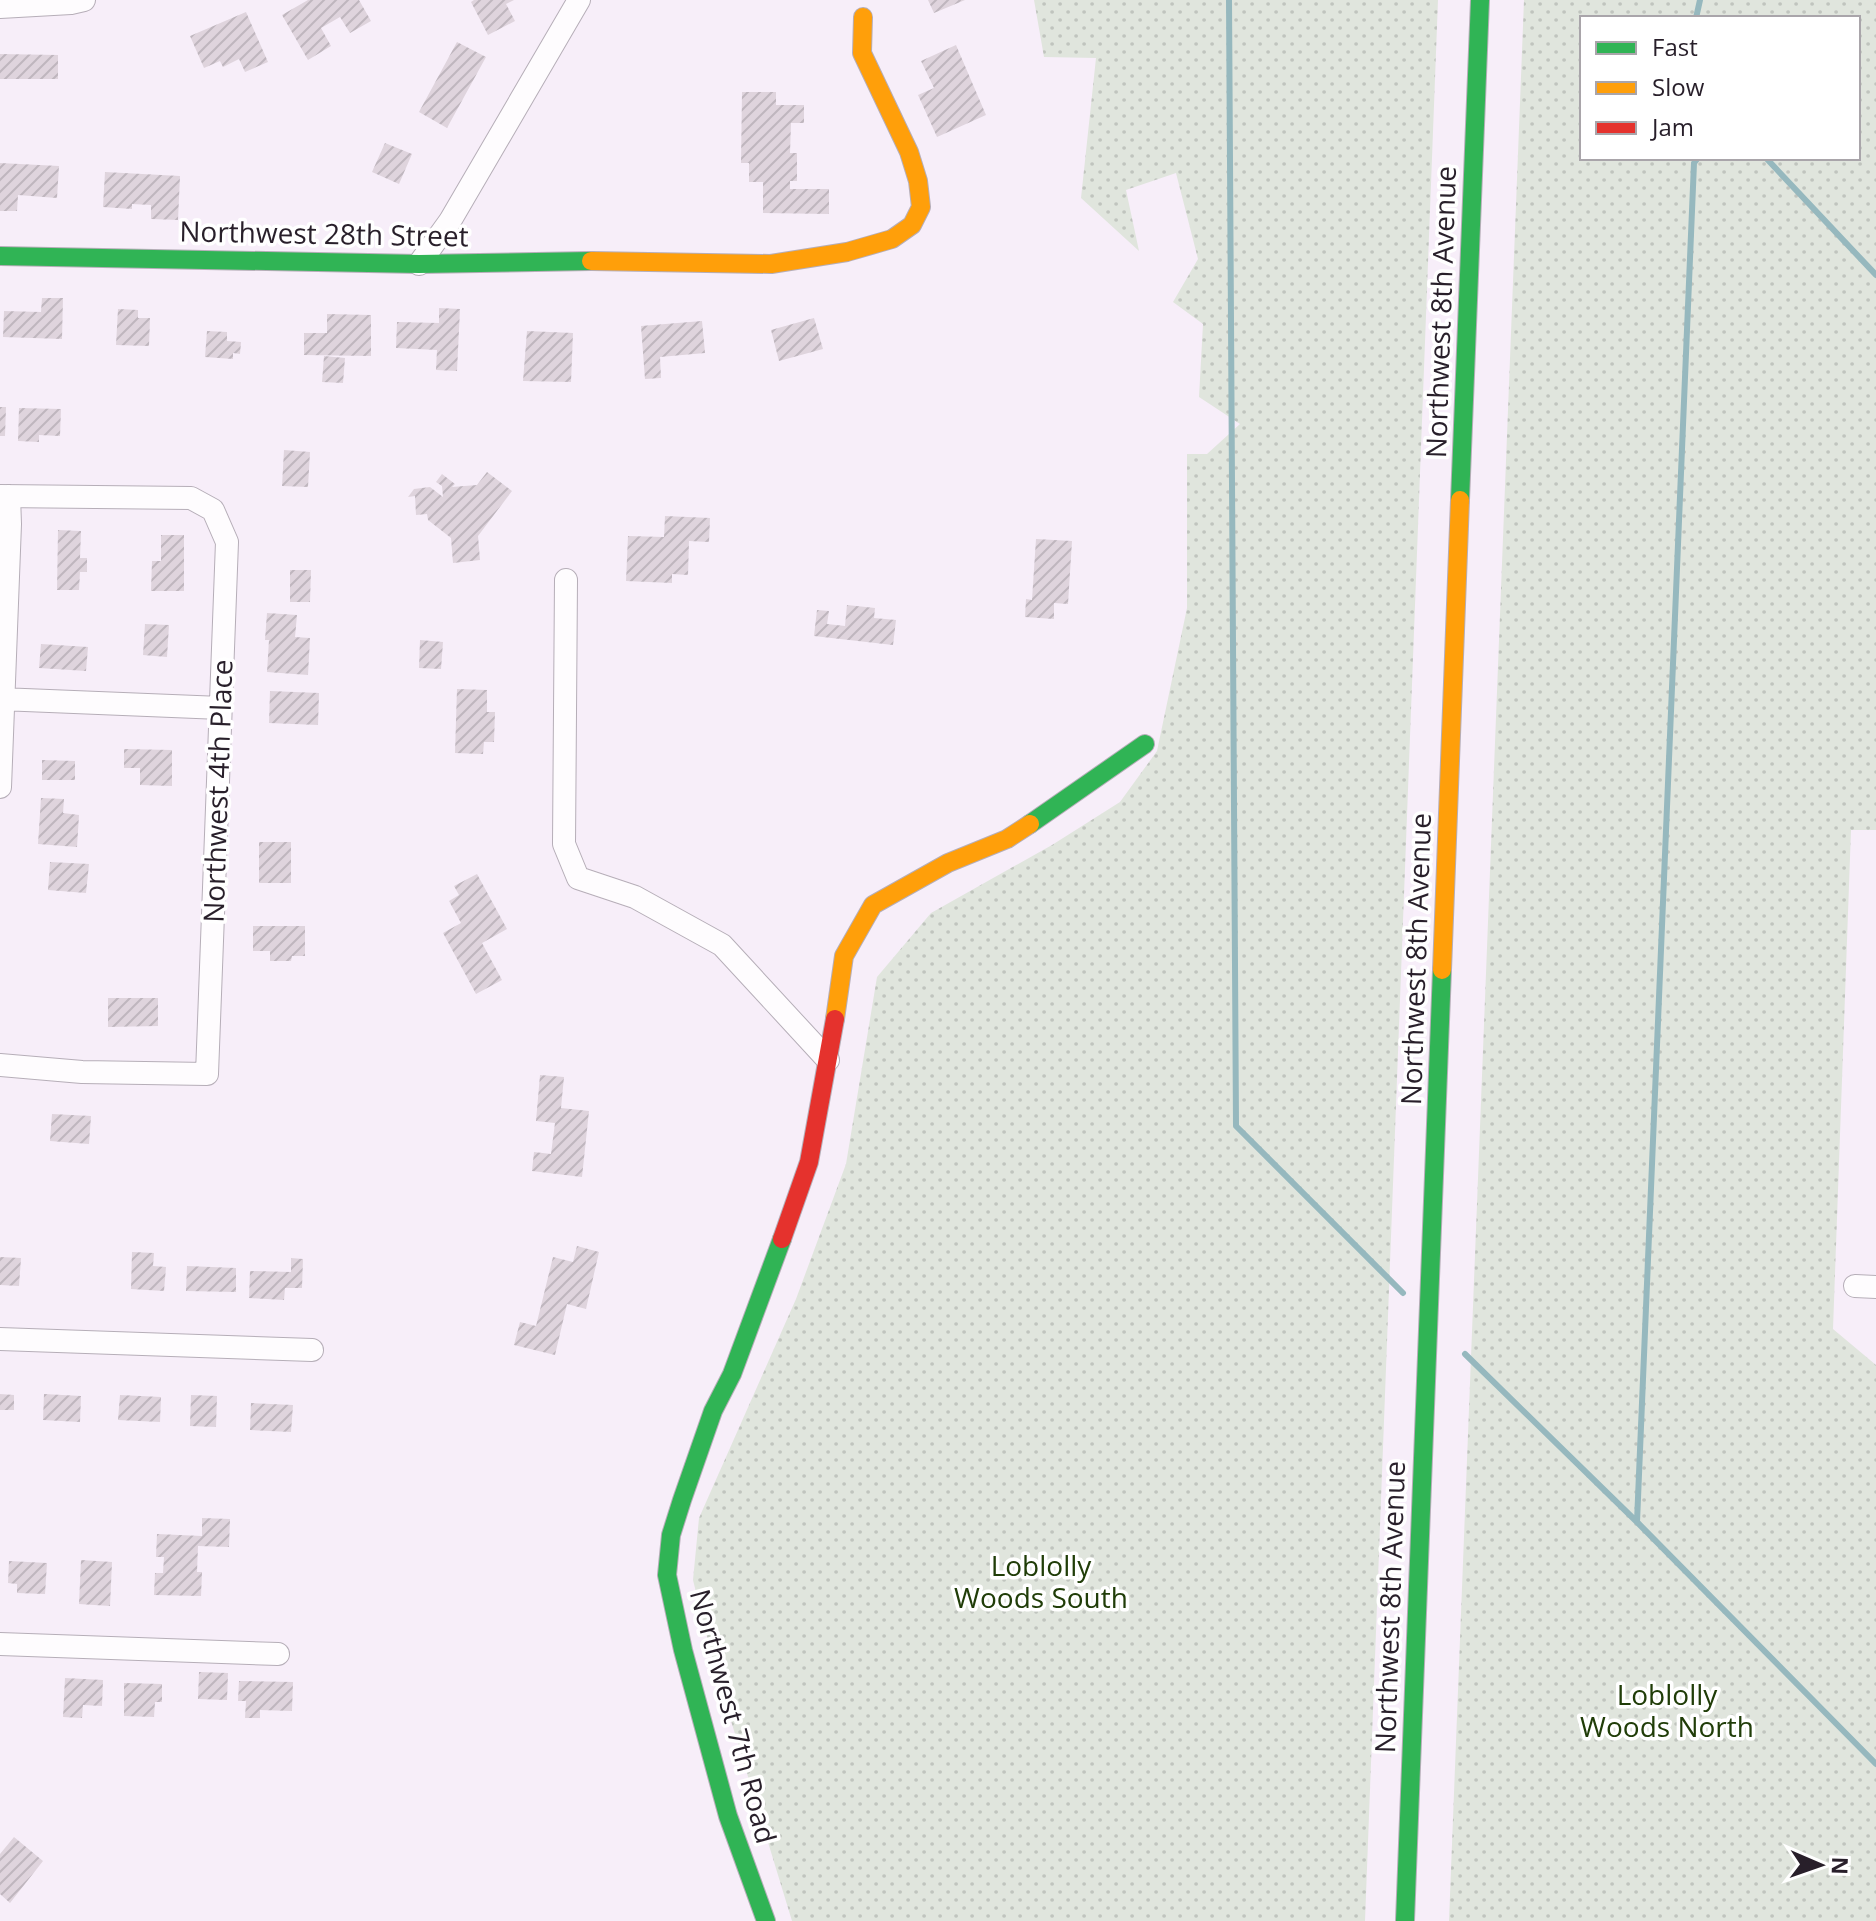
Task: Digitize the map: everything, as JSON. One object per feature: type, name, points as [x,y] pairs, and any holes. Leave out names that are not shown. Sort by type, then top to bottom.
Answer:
[{"type":"street","points":[[0,7],[84,0]]},
{"type":"street","points":[[419,264],[450,221],[579,0]]},
{"type":"street","name":"Northwest 8th Avenue","points":[[1405,1921],[1480,0]]},
{"type":"street","name":"Northwest 28th Street","points":[[0,256],[419,264],[771,264],[847,252],[892,239],[912,225],[921,207],[918,181],[909,152],[862,53],[863,17]]},
{"type":"street","points":[[0,787],[4,496]]},
{"type":"street","name":"Northwest 4th Place","points":[[0,1065],[82,1072],[207,1074],[227,542],[213,510],[191,498],[4,496]]},
{"type":"street","points":[[566,580],[564,844],[578,878],[635,897],[722,945],[828,1060]]},
{"type":"street","points":[[2,699],[221,708]]},
{"type":"street","name":"Northwest 7th Road","points":[[766,1921],[728,1816],[683,1650],[667,1575],[671,1535],[682,1500],[713,1411],[732,1374],[760,1300],[809,1162],[844,956],[873,905],[948,863],[1007,839],[1145,744]]},
{"type":"street","points":[[0,1339],[312,1350]]},
{"type":"street","points":[[0,1644],[278,1654]]},
{"type":"green space","name":"Loblolly Woods South","points":[[1034,0],[1438,0],[1365,1921],[792,1921],[714,1665],[693,1580],[699,1518],[796,1299],[846,1164],[877,977],[931,913],[1052,845],[1120,802],[1157,751],[1187,608],[1187,454],[1207,454],[1240,424],[1199,397],[1203,324],[1173,302],[1198,259],[1176,173],[1126,190],[1139,251],[1081,198],[1096,58],[1044,57]]},
{"type":"green space","name":"Loblolly Woods North","points":[[1524,0],[1876,0],[1876,830],[1851,830],[1833,1329],[1876,1365],[1876,1921],[1449,1921]]},
{"type":"building","points":[[308,0],[359,0],[371,21],[350,33],[340,17],[321,28],[331,46],[308,60],[282,15]]},
{"type":"building","points":[[514,0],[506,4],[515,21],[488,35],[471,2]]},
{"type":"building","points":[[928,0],[965,0],[934,13]]},
{"type":"building","points":[[246,12],[268,62],[245,72],[239,59],[223,67],[220,61],[204,68],[190,36]]},
{"type":"building","points":[[457,42],[486,57],[447,128],[419,112]]},
{"type":"building","points":[[956,45],[986,115],[937,137],[918,95],[934,88],[921,61]]},
{"type":"building","points":[[0,54],[58,55],[58,79],[0,79]]},
{"type":"building","points":[[742,92],[776,92],[776,105],[804,105],[804,123],[791,123],[790,153],[797,153],[797,181],[790,181],[790,189],[829,189],[829,214],[763,213],[763,182],[749,182],[749,163],[741,163]]},
{"type":"building","points":[[385,143],[412,154],[399,184],[372,172]]},
{"type":"building","points":[[0,163],[59,166],[57,198],[18,195],[17,211],[0,211]]},
{"type":"building","points":[[105,172],[180,176],[178,220],[151,219],[151,205],[132,204],[132,209],[103,207]]},
{"type":"building","points":[[42,298],[63,298],[62,339],[3,337],[4,311],[41,312]]},
{"type":"building","points":[[439,308],[460,309],[457,371],[436,370],[437,350],[396,348],[397,322],[439,323]]},
{"type":"building","points":[[118,309],[138,310],[138,318],[150,318],[149,346],[116,345]]},
{"type":"building","points":[[327,314],[371,315],[371,356],[304,355],[304,333],[327,333]]},
{"type":"building","points":[[814,318],[823,349],[779,361],[771,330]]},
{"type":"building","points":[[702,321],[705,353],[660,357],[661,378],[645,379],[641,326]]},
{"type":"building","points":[[207,331],[227,332],[227,341],[241,342],[240,354],[233,353],[233,359],[205,357]]},
{"type":"building","points":[[527,331],[573,333],[571,382],[523,381]]},
{"type":"building","points":[[324,356],[345,358],[343,383],[322,382]]},
{"type":"building","points":[[0,407],[6,407],[5,436],[0,436]]},
{"type":"building","points":[[19,408],[61,409],[60,436],[39,435],[39,442],[18,441]]},
{"type":"building","points":[[284,450],[310,452],[308,487],[282,486]]},
{"type":"building","points":[[487,472],[512,491],[478,536],[480,560],[453,563],[451,538],[428,520],[427,514],[416,515],[415,496],[408,497],[414,489],[430,487],[443,497],[442,486],[436,482],[442,474],[455,484],[452,487],[477,485]]},
{"type":"building","points":[[665,516],[710,518],[709,542],[689,541],[688,575],[672,574],[672,583],[626,581],[628,536],[664,537]]},
{"type":"building","points":[[58,530],[81,531],[80,558],[87,558],[87,572],[80,572],[79,590],[57,590]]},
{"type":"building","points":[[161,535],[184,535],[184,591],[151,591],[152,561],[161,561]]},
{"type":"building","points":[[1036,539],[1072,541],[1068,604],[1054,603],[1054,619],[1025,617],[1026,599],[1032,600]]},
{"type":"building","points":[[290,570],[311,570],[310,602],[290,602]]},
{"type":"building","points":[[847,605],[875,608],[874,618],[896,620],[893,645],[814,636],[817,610],[829,611],[827,624],[845,626]]},
{"type":"building","points":[[267,613],[297,615],[295,637],[310,638],[308,675],[267,672]]},
{"type":"building","points":[[145,624],[169,625],[167,657],[143,655]]},
{"type":"building","points":[[420,640],[443,642],[441,669],[419,668]]},
{"type":"building","points":[[41,644],[88,647],[86,671],[39,668]]},
{"type":"building","points":[[457,689],[487,690],[487,712],[495,712],[494,742],[484,742],[483,754],[455,753]]},
{"type":"building","points":[[270,691],[319,693],[318,725],[269,723]]},
{"type":"building","points":[[124,749],[172,750],[172,786],[140,785],[140,768],[124,768]]},
{"type":"building","points":[[42,760],[75,761],[75,780],[42,780]]},
{"type":"building","points":[[41,798],[64,799],[63,813],[79,815],[77,847],[38,844]]},
{"type":"building","points":[[259,842],[291,842],[291,883],[259,883]]},
{"type":"building","points":[[50,862],[89,864],[86,893],[48,890]]},
{"type":"building","points":[[477,874],[507,929],[482,943],[502,980],[476,994],[443,933],[461,923],[449,901],[459,895],[454,886]]},
{"type":"building","points":[[253,926],[305,926],[305,956],[292,956],[291,961],[270,961],[270,951],[253,951]]},
{"type":"building","points":[[108,998],[158,998],[158,1026],[108,1027]]},
{"type":"building","points":[[540,1075],[564,1077],[561,1108],[589,1111],[582,1177],[532,1171],[534,1152],[551,1154],[555,1123],[536,1121]]},
{"type":"building","points":[[52,1114],[91,1116],[89,1144],[50,1141]]},
{"type":"building","points":[[577,1246],[599,1252],[586,1309],[567,1304],[555,1355],[514,1345],[520,1322],[536,1326],[553,1257],[573,1262]]},
{"type":"building","points":[[132,1252],[154,1253],[153,1266],[166,1267],[164,1291],[131,1289]]},
{"type":"building","points":[[0,1257],[21,1258],[19,1286],[0,1285]]},
{"type":"building","points":[[291,1258],[303,1259],[302,1288],[285,1288],[284,1300],[249,1298],[250,1271],[291,1272]]},
{"type":"building","points":[[187,1266],[236,1268],[236,1292],[186,1291]]},
{"type":"building","points":[[0,1394],[14,1395],[14,1410],[0,1410]]},
{"type":"building","points":[[44,1394],[81,1396],[80,1422],[43,1420]]},
{"type":"building","points":[[120,1395],[161,1397],[160,1422],[118,1420]]},
{"type":"building","points":[[191,1395],[217,1396],[216,1427],[190,1426]]},
{"type":"building","points":[[251,1403],[293,1405],[291,1432],[250,1430]]},
{"type":"building","points":[[202,1518],[230,1519],[229,1547],[198,1546],[197,1572],[202,1572],[201,1596],[154,1595],[155,1573],[163,1573],[164,1557],[156,1557],[157,1534],[202,1536]]},
{"type":"building","points":[[81,1560],[112,1562],[110,1606],[79,1604]]},
{"type":"building","points":[[9,1561],[47,1563],[45,1594],[17,1593],[17,1584],[8,1583]]},
{"type":"building","points":[[199,1672],[228,1673],[227,1700],[198,1699]]},
{"type":"building","points":[[65,1678],[103,1680],[102,1706],[83,1705],[82,1718],[63,1717]]},
{"type":"building","points":[[239,1681],[293,1682],[292,1711],[260,1710],[260,1718],[245,1718],[246,1701],[238,1701]]},
{"type":"building","points":[[124,1683],[162,1684],[162,1702],[155,1702],[154,1717],[124,1716]]},
{"type":"building","points":[[14,1837],[43,1861],[10,1903],[0,1894],[0,1854]]},
{"type":"waterway","points":[[1229,0],[1236,1126],[1403,1293]]},
{"type":"waterway","points":[[1696,16],[1700,0]]},
{"type":"waterway","points":[[1637,1522],[1696,160]]},
{"type":"waterway","points":[[1768,160],[1876,275]]},
{"type":"waterway","points":[[1465,1354],[1637,1522],[1876,1764]]},
{"type":"traffic: fast","points":[[1460,500],[1480,0]]},
{"type":"traffic: fast","points":[[0,256],[419,264],[591,261]]},
{"type":"traffic: fast","points":[[1030,824],[1145,744]]},
{"type":"traffic: fast","points":[[1405,1921],[1442,970]]},
{"type":"traffic: fast","points":[[766,1921],[728,1816],[683,1650],[667,1575],[671,1535],[682,1500],[713,1411],[732,1374],[782,1239]]},
{"type":"traffic: slow","points":[[591,261],[771,264],[847,252],[892,239],[912,225],[921,207],[918,181],[909,152],[862,53],[863,17]]},
{"type":"traffic: slow","points":[[1442,970],[1460,500]]},
{"type":"traffic: slow","points":[[835,1019],[844,956],[873,905],[948,863],[1007,839],[1030,824]]},
{"type":"traffic: jam","points":[[782,1239],[809,1162],[835,1019]]}]
